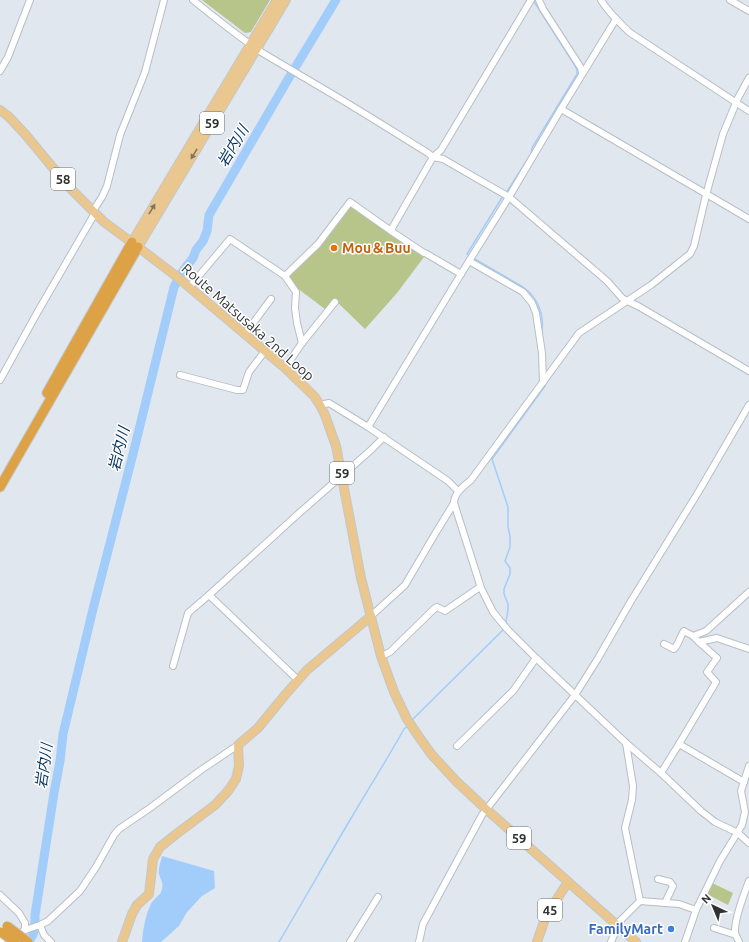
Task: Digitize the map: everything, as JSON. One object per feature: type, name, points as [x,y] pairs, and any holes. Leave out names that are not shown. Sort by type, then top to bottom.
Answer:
[{"type":"highway","points":[[0,476],[135,244]]},
{"type":"highway","points":[[0,487],[135,244]]},
{"type":"highway","points":[[2,930],[15,942]]},
{"type":"highway","points":[[2,930],[28,942]]},
{"type":"main road","name":"59","points":[[254,46],[277,0]]},
{"type":"main road","name":"59","points":[[135,244],[254,46],[286,0]]},
{"type":"main road","name":"58","points":[[0,110],[8,116],[25,134],[68,186],[104,222],[135,244]]},
{"type":"main road","name":"Route Matsusaka 2nd Loop","points":[[135,244],[176,276],[285,368],[314,396],[320,405],[334,437],[361,578],[381,656],[394,692],[425,746],[442,767],[486,809],[636,942]]},
{"type":"main road","points":[[122,942],[132,914],[138,905],[149,894],[153,860],[160,848],[215,805],[228,791],[236,779],[239,766],[238,745],[258,728],[298,680],[318,660],[371,616]]},
{"type":"main road","name":"45","points":[[537,942],[546,916],[568,882]]},
{"type":"street","points":[[0,71],[8,57],[30,0]]},
{"type":"street","points":[[0,380],[106,190],[120,135],[145,72],[164,0]]},
{"type":"street","points":[[194,0],[214,18],[297,74],[433,157],[443,159],[506,195],[607,281],[622,298],[749,371]]},
{"type":"street","points":[[391,230],[433,157],[440,150],[530,0]]},
{"type":"street","points":[[539,0],[543,9],[581,68],[582,73]]},
{"type":"street","points":[[600,0],[629,32],[749,111]]},
{"type":"street","points":[[730,0],[749,11]]},
{"type":"street","points":[[368,427],[471,258],[506,195],[616,19]]},
{"type":"street","points":[[371,616],[404,585],[454,503],[454,499],[458,491],[471,480],[579,333],[651,285],[690,254],[694,246],[722,134],[738,98],[749,78]]},
{"type":"street","points":[[561,109],[749,219]]},
{"type":"street","points":[[285,276],[318,244],[350,202],[424,253],[461,274]]},
{"type":"street","points":[[192,284],[230,239],[285,276],[296,292],[295,308],[302,343]]},
{"type":"street","points":[[471,258],[523,292],[532,302],[536,313],[544,380]]},
{"type":"street","points":[[245,334],[271,299]]},
{"type":"street","points":[[285,368],[302,343],[335,302]]},
{"type":"street","points":[[180,375],[237,390],[243,390],[249,372],[265,351]]},
{"type":"street","points":[[320,405],[329,402],[384,437],[448,481],[458,491]]},
{"type":"street","points":[[419,942],[423,924],[482,815],[575,695],[699,491],[749,405]]},
{"type":"street","points":[[173,666],[188,613],[384,437]]},
{"type":"street","points":[[454,503],[480,587],[495,615],[512,635],[626,743],[661,773],[701,811],[715,822],[738,833],[749,843]]},
{"type":"street","points":[[381,656],[390,652],[435,608],[437,607],[446,611],[480,587]]},
{"type":"street","points":[[693,636],[706,632],[749,592]]},
{"type":"street","points":[[209,595],[298,680]]},
{"type":"street","points":[[661,773],[716,682],[707,672],[717,658],[693,636],[684,631],[674,649],[664,644]]},
{"type":"street","points":[[699,642],[717,638],[749,649]]},
{"type":"street","points":[[457,746],[513,691],[536,658]]},
{"type":"street","points":[[626,743],[633,786],[632,800],[625,828],[640,901]]},
{"type":"street","points":[[679,744],[744,782]]},
{"type":"street","points":[[2,930],[22,932],[48,921],[80,891],[96,867],[114,835],[120,829],[238,745]]},
{"type":"street","points":[[685,942],[696,910],[720,861],[742,825],[745,812],[741,791],[748,770]]},
{"type":"street","points":[[658,879],[670,882],[673,886],[665,903]]},
{"type":"street","points":[[739,942],[735,934],[736,921],[749,881]]},
{"type":"street","points":[[0,895],[19,913],[25,923],[25,930]]},
{"type":"street","points":[[350,942],[378,897]]},
{"type":"street","points":[[610,942],[620,921],[640,901],[679,904],[696,910]]},
{"type":"street","points":[[40,925],[44,935],[51,942]]},
{"type":"street","points":[[714,928],[735,934]]},
{"type":"green space","points":[[202,0],[270,0],[251,32],[245,33]]},
{"type":"green space","points":[[350,205],[424,257],[397,293],[365,329],[335,300],[325,309],[297,288],[288,279],[290,274]]},
{"type":"green space","points":[[710,882],[733,893],[728,905],[705,893]]},
{"type":"water","points":[[162,856],[214,871],[215,888],[202,896],[187,912],[179,926],[161,942],[142,942],[144,924],[148,910],[162,889],[162,883],[159,876],[159,867]]},
{"type":"waterway","name":"岩内川","points":[[28,942],[31,939],[34,929],[63,734],[174,287],[203,241],[207,231],[209,215],[336,0]]},
{"type":"waterway","points":[[506,193],[531,154],[532,148],[577,74],[574,64],[533,0]]},
{"type":"waterway","points":[[470,256],[467,254],[503,196]]},
{"type":"waterway","points":[[473,258],[523,287],[533,296],[541,313],[542,331]]},
{"type":"waterway","points":[[506,622],[508,604],[504,594],[504,589],[510,574],[510,568],[505,561],[510,547],[508,507],[492,459],[545,386],[545,383]]},
{"type":"waterway","points":[[411,721],[503,630]]},
{"type":"waterway","points":[[279,942],[404,729],[408,726]]},
{"type":"place","name":"Mou＆Buu","points":[[334,248]]},
{"type":"place","name":"FamilyMart","points":[[671,929]]}]
